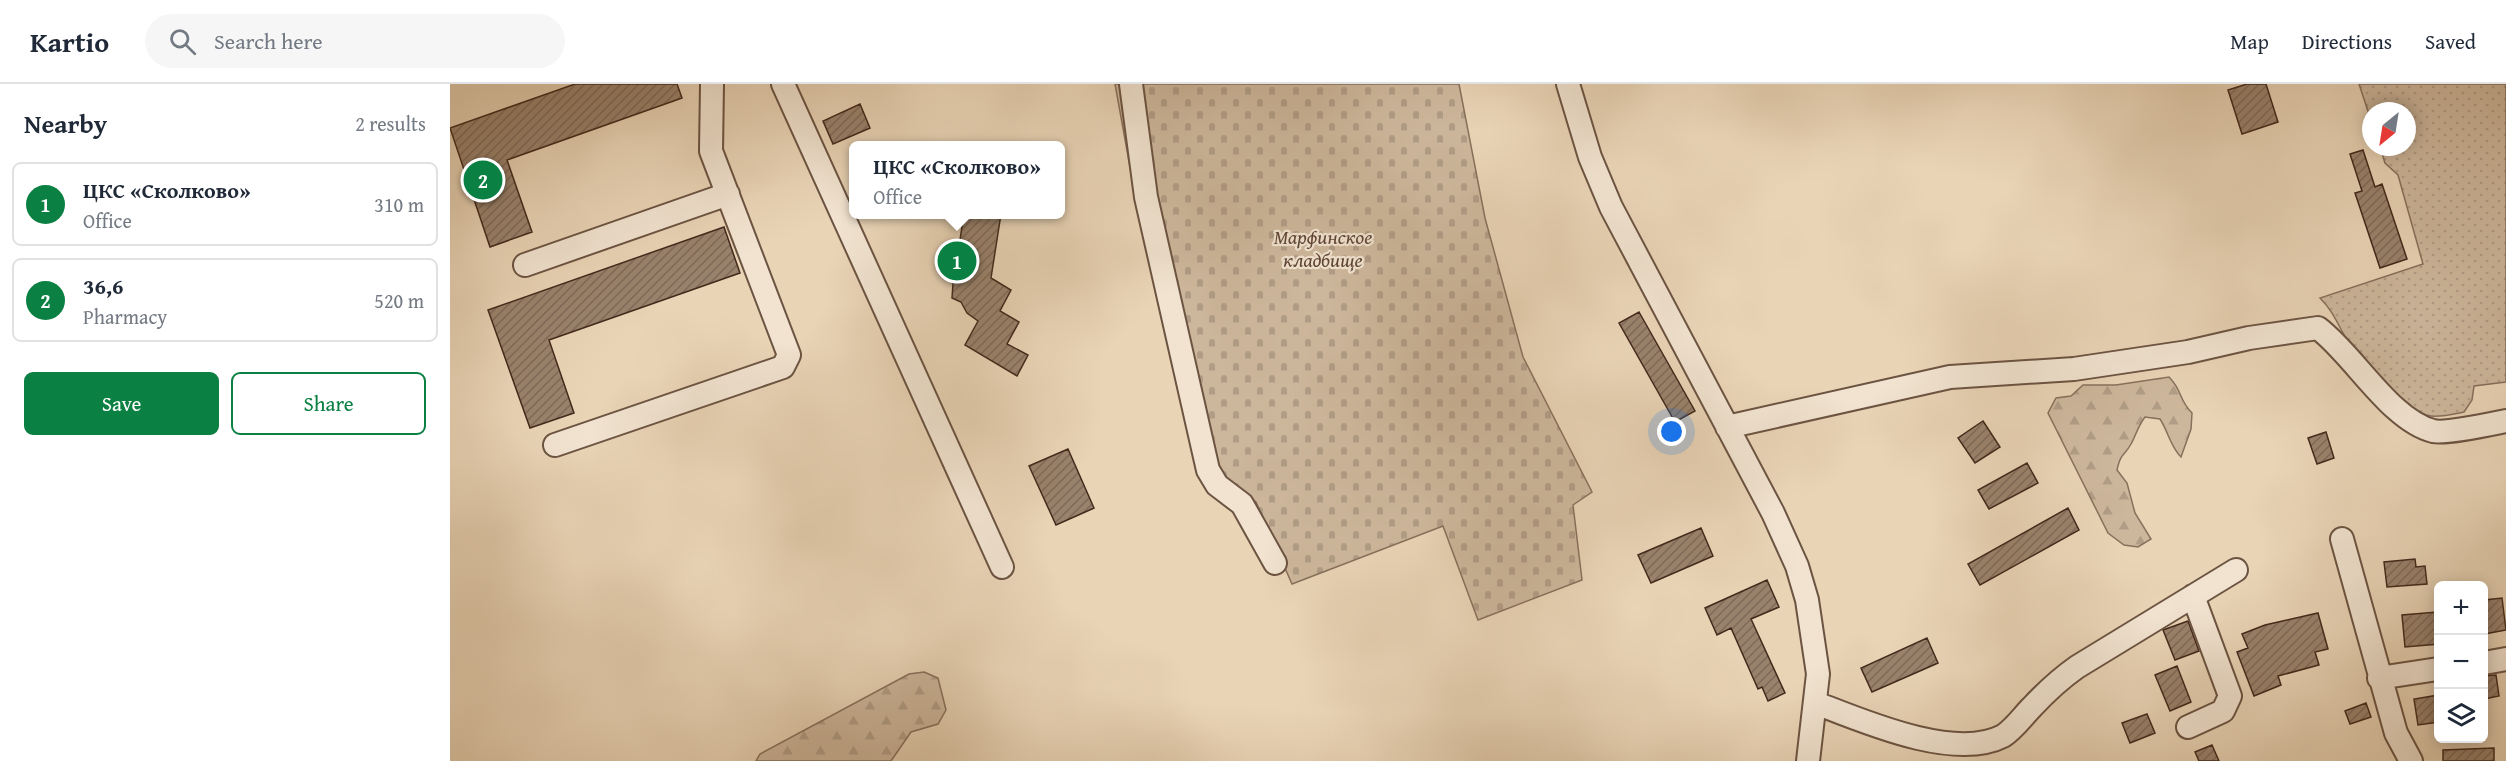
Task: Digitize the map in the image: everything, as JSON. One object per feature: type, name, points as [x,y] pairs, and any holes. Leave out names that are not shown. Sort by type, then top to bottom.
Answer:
[{"type":"street","points":[[555,445],[783,367],[789,355],[711,151],[712,84]]},
{"type":"street","points":[[783,84],[1002,567]]},
{"type":"street","points":[[1131,84],[1146,197],[1208,470],[1217,485],[1242,504],[1275,563]]},
{"type":"street","points":[[1568,84],[1590,157],[1611,207],[1773,513],[1797,566],[1815,639],[1818,674],[1808,761]]},
{"type":"street","points":[[525,265],[728,194]]},
{"type":"street","points":[[1727,427],[1932,380],[2074,369],[2188,352],[2249,338],[2318,328],[2337,342],[2387,401],[2418,425],[2435,432],[2506,421]]},
{"type":"street","points":[[2342,539],[2396,734],[2411,761]]},
{"type":"street","points":[[1816,703],[1916,741],[1953,748],[1989,745],[2006,735],[2055,684],[2077,668],[2236,570]]},
{"type":"street","points":[[2188,727],[2223,711],[2230,696],[2193,596]]},
{"type":"street","points":[[2488,662],[2506,659]]},
{"type":"street","points":[[2379,678],[2434,670]]},
{"type":"green space","name":"Марфинское кладбище","points":[[1115,84],[1459,84],[1485,218],[1523,357],[1592,492],[1573,505],[1582,580],[1478,620],[1443,526],[1292,584],[1256,502],[1222,475],[1137,206]]},
{"type":"green space","points":[[2359,84],[2506,84],[2506,382],[2474,386],[2472,400],[2464,412],[2431,416],[2407,406],[2382,384],[2360,359],[2320,298],[2423,264],[2398,175],[2385,163],[2383,156],[2416,156],[2416,102],[2365,102]]},
{"type":"green space","points":[[2169,377],[2192,413],[2191,429],[2181,457],[2160,419],[2145,417],[2131,444],[2121,457],[2117,470],[2127,483],[2135,513],[2151,539],[2138,547],[2124,545],[2108,533],[2048,413],[2056,398],[2071,396],[2083,385],[2116,385]]},
{"type":"green space","points":[[924,672],[938,678],[946,710],[938,724],[911,732],[891,761],[756,761],[760,754],[909,674]]},
{"type":"building","points":[[575,84],[677,84],[682,98],[507,160],[532,232],[490,247],[450,128]]},
{"type":"building","points":[[2247,84],[2266,84],[2278,122],[2242,134],[2228,90]]},
{"type":"building","points":[[860,104],[870,128],[833,144],[823,121]]},
{"type":"building","points":[[2362,150],[2362,156],[2365,156],[2375,187],[2382,184],[2407,259],[2380,268],[2355,193],[2362,191],[2350,154]]},
{"type":"building","points":[[963,219],[1000,219],[991,278],[1011,290],[1000,311],[1019,322],[1007,344],[1028,355],[1017,376],[965,345],[978,321],[967,313],[961,302],[952,298],[953,284],[947,275],[950,258],[957,259]]},
{"type":"building","points":[[724,227],[740,273],[549,340],[574,413],[530,428],[488,310]]},
{"type":"building","points":[[1639,312],[1695,411],[1675,422],[1619,323]]},
{"type":"building","points":[[1983,421],[2000,447],[1975,463],[1958,438]]},
{"type":"building","points":[[2326,432],[2334,458],[2317,464],[2308,438]]},
{"type":"building","points":[[1068,449],[1094,508],[1056,525],[1029,466]]},
{"type":"building","points":[[2027,463],[2038,483],[1989,509],[1978,490]]},
{"type":"building","points":[[2068,508],[2079,530],[1980,585],[1968,564]]},
{"type":"building","points":[[1701,528],[1713,556],[1651,583],[1638,555]]},
{"type":"building","points":[[2415,559],[2416,567],[2425,566],[2427,584],[2387,587],[2384,562]]},
{"type":"building","points":[[1767,580],[1779,607],[1751,619],[1785,693],[1768,701],[1762,687],[1758,689],[1731,628],[1717,635],[1705,608]]},
{"type":"building","points":[[2502,598],[2506,630],[2488,633],[2488,600]]},
{"type":"building","points":[[2434,612],[2434,644],[2405,647],[2402,615]]},
{"type":"building","points":[[2318,613],[2328,649],[2315,652],[2319,665],[2278,676],[2281,685],[2254,696],[2237,652],[2248,648],[2242,634],[2265,625]]},
{"type":"building","points":[[2188,621],[2199,651],[2175,660],[2163,630]]},
{"type":"building","points":[[1927,638],[1938,663],[1872,692],[1861,668]]},
{"type":"building","points":[[2177,666],[2191,702],[2170,711],[2155,675]]},
{"type":"building","points":[[2496,675],[2499,696],[2488,698],[2488,676]]},
{"type":"building","points":[[2434,696],[2434,723],[2418,725],[2414,699]]},
{"type":"building","points":[[2366,703],[2371,717],[2350,724],[2345,711]]},
{"type":"building","points":[[2147,714],[2155,733],[2130,743],[2122,723]]},
{"type":"building","points":[[2212,745],[2219,761],[2199,761],[2195,752]]},
{"type":"building","points":[[2494,748],[2494,761],[2443,761],[2443,750]]},
{"type":"place","name":"36,6","points":[[483,180]]},
{"type":"place","name":"ЦКС «Сколково»","points":[[957,261]]}]
